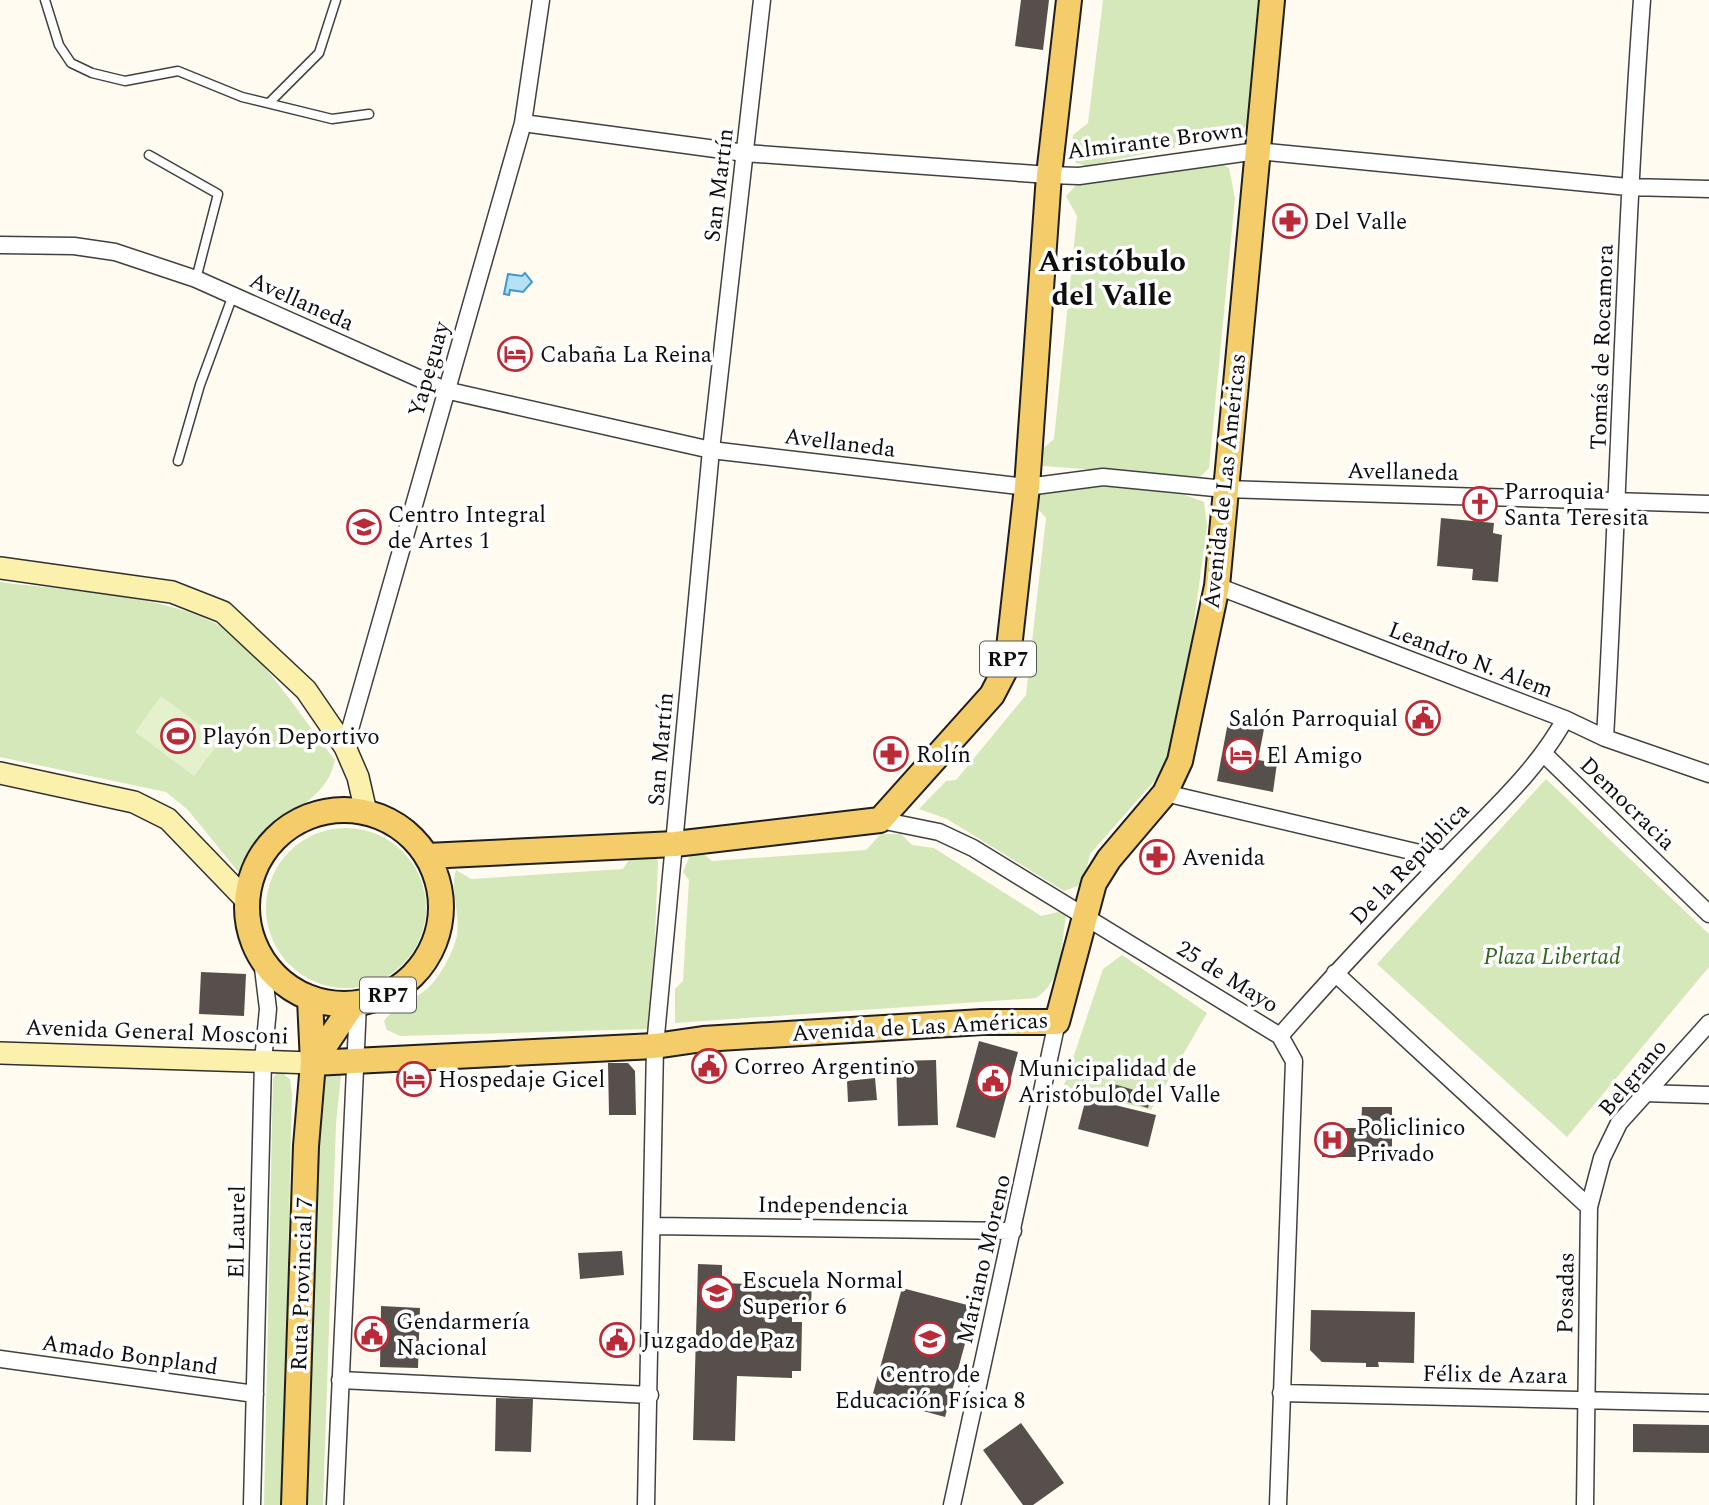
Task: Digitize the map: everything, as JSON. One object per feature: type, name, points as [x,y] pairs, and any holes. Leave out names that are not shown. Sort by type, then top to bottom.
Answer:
[{"type":"main road","name":"RP7","points":[[880,820],[992,695],[1007,666],[1027,487],[1049,175],[1069,0]]},
{"type":"main road","name":"Avenida de Las Américas","points":[[313,1063],[655,1046],[703,1039],[982,1022],[1057,1022],[1094,883],[1109,859],[1165,793],[1180,761],[1217,586],[1272,0]]},
{"type":"main road","points":[[0,568],[102,580],[172,592],[223,612],[306,690],[345,747],[358,777],[366,811]]},
{"type":"main road","points":[[0,773],[134,802],[168,819],[246,900]]},
{"type":"main road","name":"RP7","points":[[332,810],[366,811],[390,821],[411,836],[427,856],[439,886],[441,918],[432,949],[414,976],[388,995],[356,1004],[333,1004],[310,999],[283,983],[262,960],[249,932],[246,900],[254,868],[273,839],[299,820],[332,810]]},
{"type":"main road","points":[[427,856],[675,844],[880,820]]},
{"type":"main road","name":"Ruta Provincial 7","points":[[294,1505],[306,1146],[313,1063],[310,999]]},
{"type":"main road","name":"Ruta Provincial 7","points":[[313,1063],[356,1004]]},
{"type":"main road","name":"Avenida General Mosconi","points":[[0,1053],[313,1063]]},
{"type":"street","name":"Yapeguay","points":[[345,747],[523,122],[541,0]]},
{"type":"street","name":"San Martín","points":[[646,1505],[655,1046],[710,450],[762,0]]},
{"type":"street","name":"Tomás de Rocamora","points":[[1605,738],[1619,500],[1628,187],[1642,0]]},
{"type":"street","name":"Almirante Brown","points":[[523,122],[745,153],[1049,175],[1079,176],[1257,150],[1628,187],[1709,189]]},
{"type":"street","name":"Avellaneda","points":[[0,245],[74,246],[115,251],[196,279],[445,390],[710,450],[1027,487],[1103,477],[1225,489],[1709,504]]},
{"type":"street","name":"Leandro N. Alem","points":[[1217,586],[1565,719],[1605,738],[1709,774]]},
{"type":"street","name":"De la República","points":[[1280,1035],[1335,973],[1544,754],[1565,719]]},
{"type":"street","name":"Democracia","points":[[1544,754],[1709,914]]},
{"type":"street","points":[[1165,793],[1445,859]]},
{"type":"street","name":"25 de Mayo","points":[[880,820],[914,825],[953,838],[1085,914],[1280,1035],[1294,1061],[1278,1505]]},
{"type":"street","name":"El Laurel","points":[[252,1505],[263,1061],[268,1009],[262,960]]},
{"type":"street","points":[[1335,973],[1589,1208]]},
{"type":"street","points":[[335,1505],[356,1062],[356,1004]]},
{"type":"street","name":"Mariano Moreno","points":[[951,1505],[1057,1022]]},
{"type":"street","name":"Belgrano","points":[[1589,1208],[1602,1158],[1619,1123],[1643,1093],[1709,1023]]},
{"type":"street","points":[[1643,1093],[1709,1095]]},
{"type":"street","name":"Posadas","points":[[1585,1505],[1589,1208]]},
{"type":"street","name":"Independencia","points":[[653,1226],[1013,1231]]},
{"type":"street","name":"Amado Bonpland","points":[[0,1359],[255,1394]]},
{"type":"street","points":[[340,1380],[650,1395]]},
{"type":"street","name":"Félix de Azara","points":[[1281,1393],[1587,1398],[1709,1403]]},
{"type":"lane","points":[[46,0],[59,45],[71,63],[92,73],[125,81],[178,71],[242,97],[332,119],[369,114]]},
{"type":"lane","points":[[269,103],[319,53],[336,0]]},
{"type":"lane","points":[[149,155],[218,194],[196,279]]},
{"type":"lane","points":[[178,461],[200,385],[233,295]]},
{"type":"green space","points":[[1103,0],[1258,0],[1248,125],[1235,135],[1086,166],[1076,163],[1071,154],[1073,135],[1088,123]]},
{"type":"green space","points":[[1217,162],[1229,168],[1235,198],[1209,468],[1200,477],[1042,466],[1040,451],[1054,439],[1077,216],[1066,196],[1078,183]]},
{"type":"green space","points":[[1058,480],[1185,495],[1204,502],[1207,526],[1177,748],[1170,763],[1090,854],[1083,884],[1064,891],[947,819],[919,809],[946,781],[956,780],[1026,695],[1046,518],[1034,504],[1036,493]]},
{"type":"green space","points":[[0,582],[128,597],[162,604],[221,626],[255,656],[335,760],[330,776],[311,799],[261,836],[248,851],[240,874],[188,810],[166,792],[0,757]]},
{"type":"green space","name":"Playón Deportivo","points":[[161,696],[221,740],[194,776],[135,732]]},
{"type":"green space","name":"Plaza Libertad","points":[[1546,779],[1709,934],[1709,967],[1567,1137],[1377,964]]},
{"type":"green space","points":[[346,828],[377,834],[403,851],[420,877],[426,908],[420,939],[403,965],[377,982],[346,988],[315,982],[289,965],[272,939],[266,908],[272,877],[289,851],[315,834]]},
{"type":"green space","points":[[881,834],[901,834],[912,845],[934,848],[1041,916],[1058,912],[1066,915],[1056,972],[1045,991],[1036,998],[675,1023],[675,989],[683,981],[689,880],[683,872],[694,846],[712,861],[866,850]]},
{"type":"green space","points":[[649,854],[658,860],[652,1015],[648,1029],[400,1036],[387,1030],[384,1021],[433,983],[453,948],[458,927],[454,884],[456,870],[471,879],[623,869],[631,857]]},
{"type":"green space","points":[[1122,955],[1207,1013],[1151,1110],[1063,1088],[1103,969]]},
{"type":"green space","points":[[332,1069],[341,1075],[336,1124],[323,1505],[308,1505],[320,1086],[324,1073]]},
{"type":"green space","points":[[279,1070],[290,1079],[292,1095],[282,1505],[264,1505],[273,1078]]},
{"type":"water","points":[[525,273],[532,282],[523,292],[510,290],[509,295],[504,294],[508,274],[522,276]]},
{"type":"building","points":[[1021,0],[1049,0],[1043,50],[1015,46]]},
{"type":"building","points":[[1441,518],[1494,523],[1493,533],[1502,535],[1498,582],[1472,580],[1473,569],[1437,566]]},
{"type":"building","points":[[1228,722],[1264,729],[1258,760],[1277,763],[1273,792],[1217,781]]},
{"type":"building","points":[[201,972],[246,974],[244,1016],[199,1014]]},
{"type":"building","points":[[979,1041],[1018,1052],[995,1138],[956,1127]]},
{"type":"building","points":[[936,1060],[938,1125],[898,1126],[896,1061]]},
{"type":"building","points":[[608,1063],[628,1063],[635,1071],[636,1115],[609,1115]]},
{"type":"building","points":[[875,1078],[877,1100],[848,1102],[847,1081]]},
{"type":"building","points":[[1107,1082],[1151,1095],[1148,1108],[1104,1095]]},
{"type":"building","points":[[1086,1098],[1156,1115],[1148,1147],[1078,1129]]},
{"type":"building","points":[[1362,1107],[1392,1107],[1392,1157],[1322,1157],[1323,1128],[1361,1128]]},
{"type":"building","points":[[622,1251],[624,1275],[580,1279],[578,1253]]},
{"type":"building","points":[[698,1264],[722,1265],[722,1283],[782,1285],[783,1275],[812,1276],[811,1309],[792,1308],[792,1322],[802,1322],[801,1371],[792,1371],[792,1378],[737,1376],[735,1441],[693,1440]]},
{"type":"building","points":[[902,1288],[975,1307],[945,1417],[872,1397]]},
{"type":"building","points":[[381,1306],[420,1308],[418,1368],[380,1367]]},
{"type":"building","points":[[1311,1310],[1415,1312],[1414,1363],[1378,1362],[1379,1367],[1366,1367],[1366,1363],[1322,1362],[1310,1350]]},
{"type":"building","points":[[496,1398],[533,1399],[531,1452],[495,1451]]},
{"type":"building","points":[[1021,1423],[1064,1483],[1033,1505],[1023,1505],[983,1450]]},
{"type":"building","points":[[1633,1424],[1709,1425],[1709,1453],[1633,1452]]},
{"type":"place","name":"Del Valle","points":[[1290,221]]},
{"type":"place","name":"Cabaña La Reina","points":[[515,354]]},
{"type":"place","name":"Parroquia Santa Teresita","points":[[1480,504]]},
{"type":"place","name":"Centro Integral de Artes 1","points":[[364,527]]},
{"type":"place","name":"Salón Parroquial","points":[[1423,718]]},
{"type":"place","name":"Playón Deportivo","points":[[178,736]]},
{"type":"place","name":"Rolín","points":[[891,754]]},
{"type":"place","name":"El Amigo","points":[[1241,755]]},
{"type":"place","name":"Avenida","points":[[1157,857]]},
{"type":"place","name":"Correo Argentino","points":[[709,1066]]},
{"type":"place","name":"Hospedaje Gicel","points":[[414,1079]]},
{"type":"place","name":"Municipalidad de Aristóbulo del Valle","points":[[993,1081]]},
{"type":"place","name":"Policlinico Privado","points":[[1332,1140]]},
{"type":"place","name":"Escuela Normal Superior 6","points":[[717,1293]]},
{"type":"place","name":"Gendarmería Nacional","points":[[372,1334]]},
{"type":"place","name":"Centro de Educación Física 8","points":[[930,1339]]},
{"type":"place","name":"Juzgado de Paz","points":[[617,1340]]},
{"type":"district","name":"Aristóbulo del Valle","points":[[1112,278]]}]
